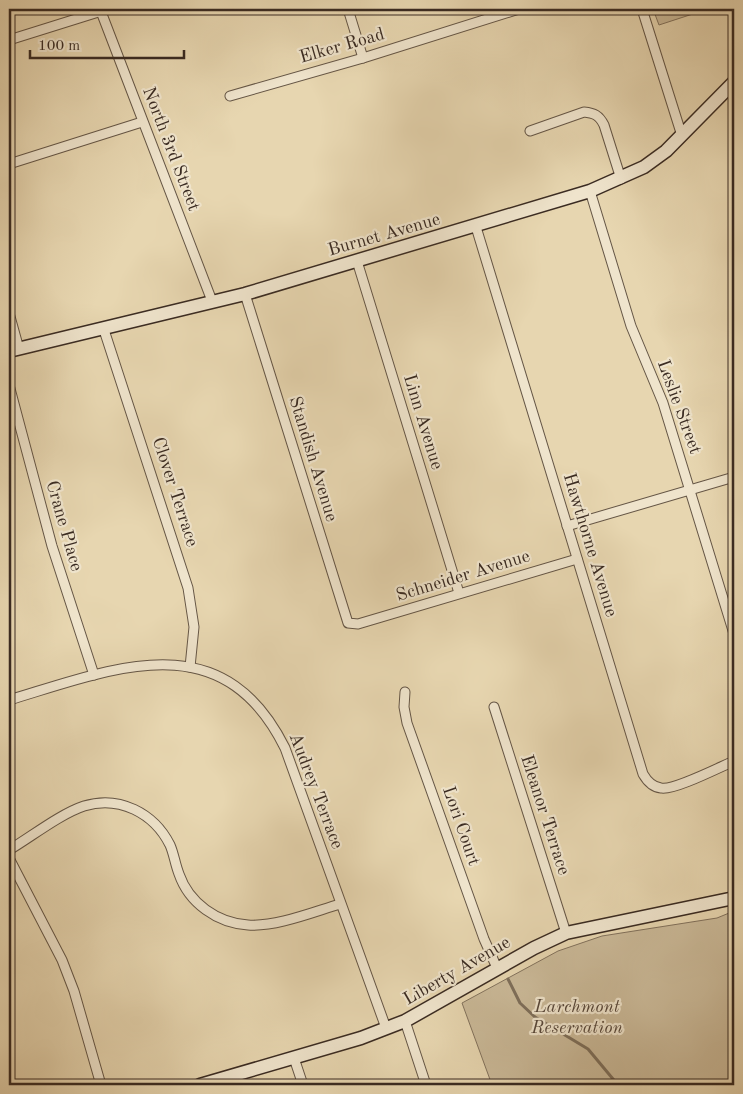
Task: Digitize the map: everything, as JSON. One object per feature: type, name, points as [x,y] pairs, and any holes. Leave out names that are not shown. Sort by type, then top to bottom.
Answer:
[{"type":"street","points":[[348,9],[363,58]]},
{"type":"street","name":"Elker Road","points":[[230,96],[363,58],[519,9]]},
{"type":"street","points":[[642,9],[682,136]]},
{"type":"street","points":[[9,40],[103,10]]},
{"type":"street","name":"North 3rd Street","points":[[103,10],[142,122],[212,301]]},
{"type":"street","name":"Burnet Avenue","points":[[14,350],[104,330],[245,294],[476,227],[590,191],[621,179],[644,167],[682,136],[734,82]]},
{"type":"street","points":[[530,131],[584,112],[596,114],[604,125],[621,179]]},
{"type":"street","points":[[9,164],[142,122]]},
{"type":"street","name":"Leslie Street","points":[[590,191],[631,326],[663,403],[734,634]]},
{"type":"street","name":"Hawthorne Avenue","points":[[476,227],[636,753],[647,781],[662,789],[669,788],[734,761]]},
{"type":"street","name":"Linn Avenue","points":[[357,261],[459,593]]},
{"type":"street","name":"Standish Avenue","points":[[245,294],[341,605],[348,622],[358,624]]},
{"type":"street","points":[[9,313],[14,350]]},
{"type":"street","name":"Clover Terrace","points":[[104,330],[188,588],[194,627],[190,667]]},
{"type":"street","name":"Crane Place","points":[[9,385],[47,529],[94,675]]},
{"type":"street","points":[[567,526],[734,477]]},
{"type":"street","name":"Schneider Avenue","points":[[358,624],[577,559]]},
{"type":"street","name":"Audrey Terrace","points":[[9,700],[113,669],[147,664],[190,667],[214,675],[240,690],[262,711],[279,735],[386,1028]]},
{"type":"street","name":"Lori Court","points":[[405,692],[404,707],[407,723],[484,939],[498,968]]},
{"type":"street","name":"Eleanor Terrace","points":[[494,707],[566,933]]},
{"type":"street","points":[[9,850],[77,809],[92,804],[114,803],[136,810],[159,827],[171,846],[185,888],[202,907],[222,920],[247,925],[263,925],[340,904]]},
{"type":"street","points":[[9,858],[62,960],[74,991],[101,1085]]},
{"type":"street","name":"Liberty Avenue","points":[[200,1085],[294,1058],[405,1021],[498,968],[566,933],[734,898]]},
{"type":"street","points":[[405,1021],[426,1085]]},
{"type":"street","points":[[294,1058],[303,1085]]},
{"type":"green space","points":[[653,9],[708,9],[659,25]]},
{"type":"green space","name":"Larchmont Reservation","points":[[734,911],[734,1085],[492,1085],[462,1003],[558,951],[602,936],[717,918]]},
{"type":"waterway","points":[[508,979],[520,1003],[535,1017],[588,1049],[618,1085]]}]
